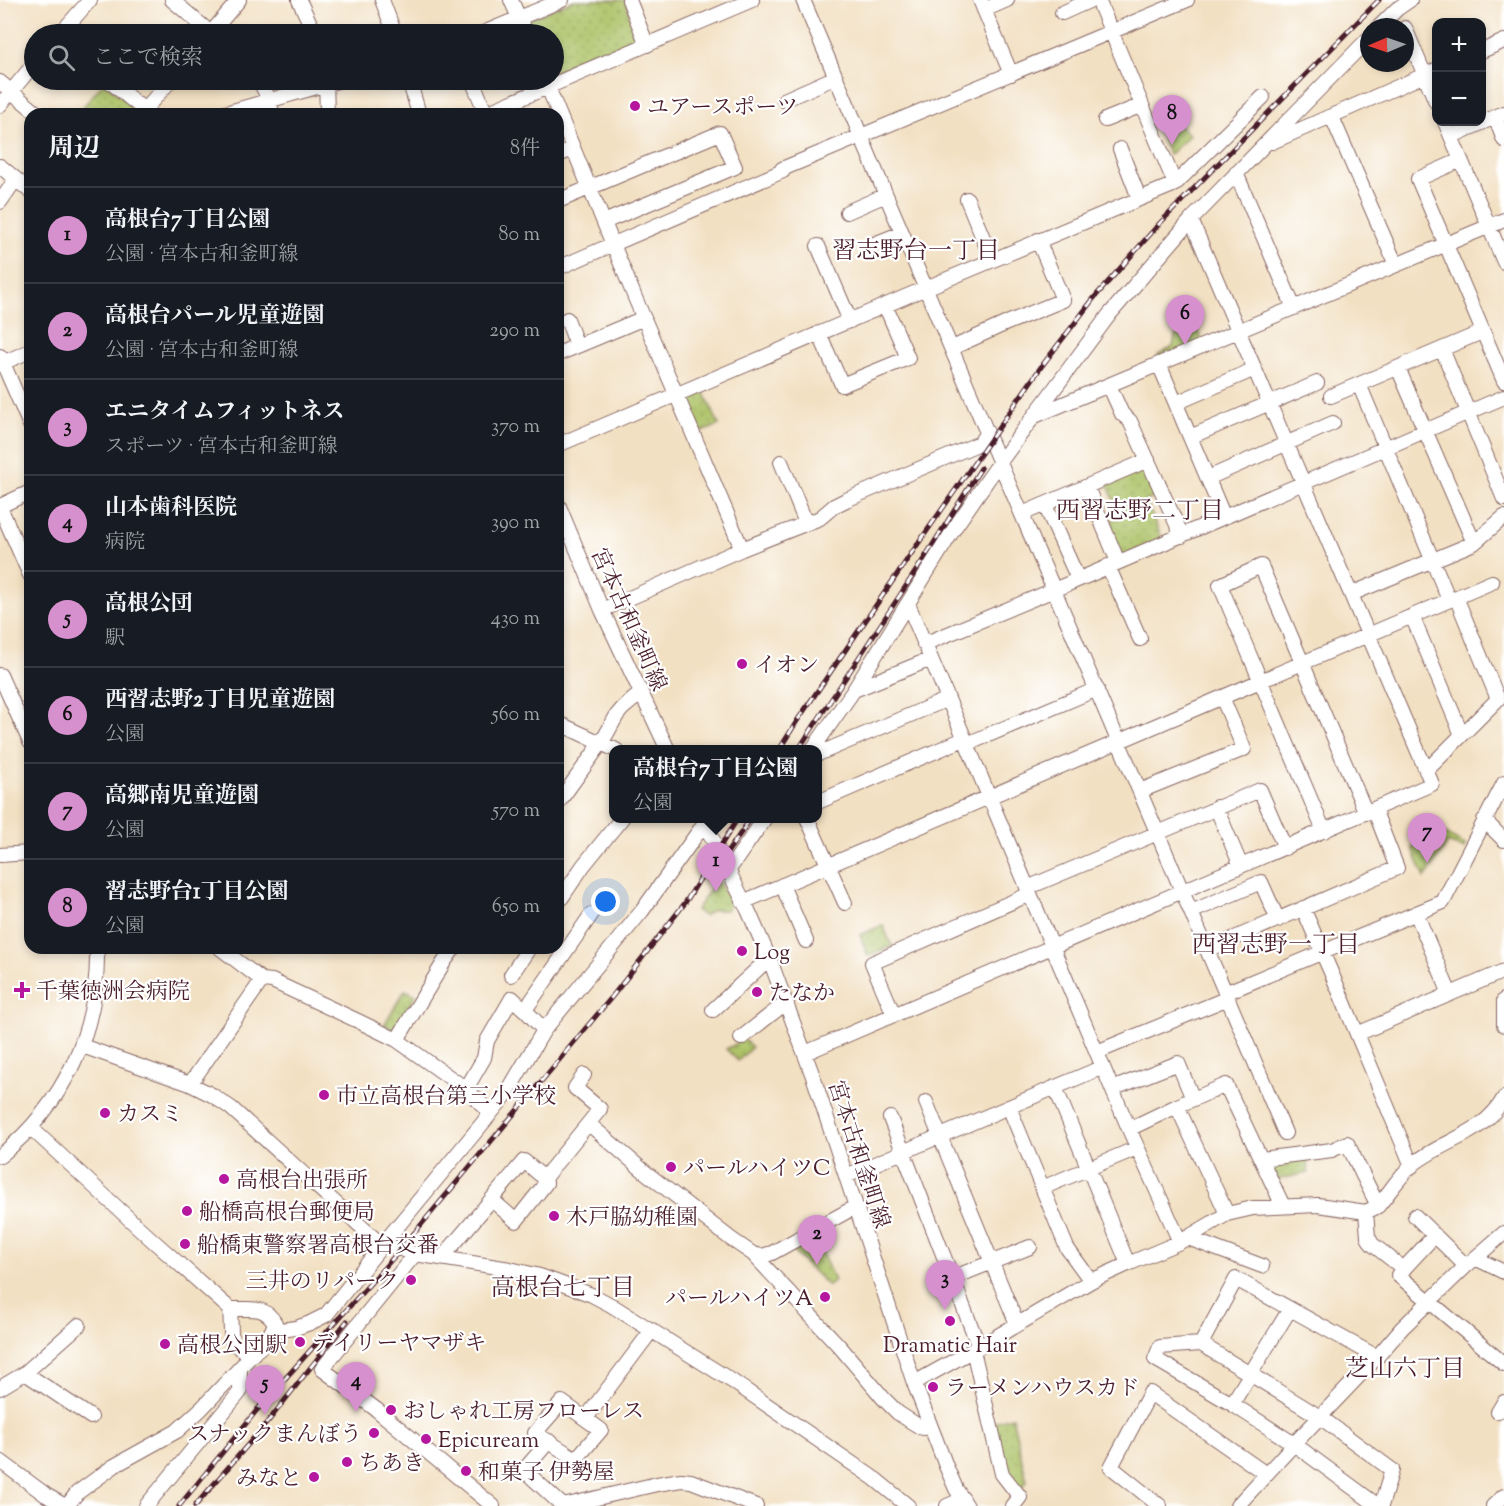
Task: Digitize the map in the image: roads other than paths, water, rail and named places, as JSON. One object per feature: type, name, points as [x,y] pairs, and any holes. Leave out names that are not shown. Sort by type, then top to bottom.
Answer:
[{"type":"street","points":[[69,24],[90,0]]},
{"type":"street","points":[[172,0],[200,24]]},
{"type":"street","points":[[219,24],[239,0]]},
{"type":"street","points":[[299,0],[310,24]]},
{"type":"street","points":[[382,0],[391,24]]},
{"type":"street","points":[[511,0],[522,24]]},
{"type":"street","points":[[505,24],[562,0]]},
{"type":"street","points":[[629,0],[647,45]]},
{"type":"street","points":[[564,76],[647,45],[752,0]]},
{"type":"street","points":[[803,0],[1285,1133]]},
{"type":"street","points":[[1007,0],[982,5],[1011,74]]},
{"type":"street","points":[[1062,13],[1091,0]]},
{"type":"street","points":[[1098,0],[1175,183]]},
{"type":"street","points":[[1386,18],[1395,5],[1410,0]]},
{"type":"street","points":[[564,265],[1180,1]]},
{"type":"street","points":[[1486,49],[1504,41]]},
{"type":"street","points":[[1265,145],[1431,73],[1414,43]]},
{"type":"street","points":[[816,745],[854,690],[955,527],[1109,315],[1191,220],[1360,47]]},
{"type":"street","points":[[0,105],[24,76]]},
{"type":"street","points":[[784,100],[836,77]]},
{"type":"street","points":[[0,82],[31,108]]},
{"type":"street","points":[[120,90],[141,108]]},
{"type":"street","points":[[149,108],[163,90]]},
{"type":"street","points":[[263,90],[271,108],[309,90]]},
{"type":"street","points":[[326,90],[327,108]]},
{"type":"street","points":[[412,90],[417,108]]},
{"type":"street","points":[[476,90],[483,108]]},
{"type":"street","points":[[495,108],[532,90]]},
{"type":"street","points":[[549,90],[556,108]]},
{"type":"street","points":[[564,442],[1175,183],[1263,97]]},
{"type":"street","points":[[1105,120],[1142,105]]},
{"type":"street","points":[[1452,136],[1499,115],[1504,140]]},
{"type":"street","points":[[1332,117],[1396,266]]},
{"type":"street","points":[[1447,126],[1504,262]]},
{"type":"street","points":[[564,127],[742,549]]},
{"type":"street","points":[[564,199],[720,133],[735,167],[604,222]]},
{"type":"street","points":[[564,153],[573,149]]},
{"type":"street","points":[[1120,149],[1139,198]]},
{"type":"street","points":[[1461,160],[1418,178],[1504,381]]},
{"type":"street","points":[[0,166],[24,186]]},
{"type":"street","points":[[1236,174],[1294,308]]},
{"type":"street","points":[[0,202],[16,179]]},
{"type":"street","points":[[848,212],[886,195]]},
{"type":"street","points":[[967,199],[992,260]]},
{"type":"street","points":[[805,1053],[1432,784],[1191,220]]},
{"type":"street","points":[[1035,416],[1504,220]]},
{"type":"street","points":[[874,244],[902,233]]},
{"type":"street","points":[[952,348],[1064,300],[1038,240]]},
{"type":"street","points":[[818,246],[850,321]]},
{"type":"street","points":[[819,333],[842,385],[908,358],[885,305]]},
{"type":"street","points":[[567,318],[577,346]]},
{"type":"street","points":[[564,351],[644,318]]},
{"type":"street","points":[[1331,396],[1482,332]]},
{"type":"street","points":[[1442,349],[1504,499]]},
{"type":"street","points":[[24,353],[1,361],[24,412]]},
{"type":"street","points":[[1159,364],[1224,517]]},
{"type":"street","points":[[1398,368],[1474,543]]},
{"type":"street","points":[[1176,403],[1255,369]]},
{"type":"street","points":[[1190,437],[1317,383]]},
{"type":"street","points":[[1359,384],[1432,560],[1453,598],[1498,699],[1426,771]]},
{"type":"street","points":[[1109,385],[1122,414],[1130,421],[1182,536]]},
{"type":"street","points":[[924,644],[1504,397]]},
{"type":"street","points":[[1208,478],[1333,423]]},
{"type":"street","points":[[602,610],[820,518],[834,506],[980,443],[987,432]]},
{"type":"street","points":[[1022,514],[1148,460]]},
{"type":"street","points":[[781,462],[806,523]]},
{"type":"street","points":[[1087,487],[1140,639]]},
{"type":"street","points":[[24,495],[0,506],[24,558]]},
{"type":"street","points":[[1045,505],[1078,579]]},
{"type":"street","points":[[1351,594],[1474,543],[1504,517]]},
{"type":"street","name":"宮本古和釜町線","points":[[564,518],[602,610],[666,745]]},
{"type":"street","points":[[1207,950],[1397,868],[1303,663],[1262,566],[1220,585],[1324,831]]},
{"type":"street","points":[[743,902],[1492,582]]},
{"type":"street","points":[[908,604],[1137,1148],[1184,1240],[1262,1266]]},
{"type":"street","points":[[1412,616],[1462,735]]},
{"type":"street","points":[[854,690],[930,659]]},
{"type":"street","points":[[0,675],[24,714]]},
{"type":"street","points":[[822,800],[1097,689]]},
{"type":"street","points":[[564,795],[602,742],[617,715],[640,693]]},
{"type":"street","points":[[1140,791],[1244,749],[1222,697]]},
{"type":"street","points":[[822,752],[948,699]]},
{"type":"street","points":[[564,726],[609,746]]},
{"type":"street","points":[[1097,1052],[1227,996],[1322,951],[1443,902],[1504,783]]},
{"type":"street","points":[[894,1015],[872,963],[1216,807],[1260,790],[1285,848]]},
{"type":"street","points":[[1216,807],[1241,866]]},
{"type":"street","points":[[1484,820],[1504,840]]},
{"type":"street","points":[[564,894],[583,866],[619,823]]},
{"type":"street","points":[[278,1327],[296,1328],[326,1315],[505,1096],[544,1030],[642,910],[702,823]]},
{"type":"street","name":"宮本古和釜町線","points":[[704,823],[770,960],[787,1004],[849,1175],[855,1207],[914,1383],[949,1474],[965,1503]]},
{"type":"street","points":[[728,871],[762,823]]},
{"type":"street","points":[[809,823],[845,903]]},
{"type":"street","points":[[0,855],[24,854]]},
{"type":"street","points":[[1191,912],[1261,882],[1278,920]]},
{"type":"street","points":[[782,885],[806,941]]},
{"type":"street","points":[[1303,908],[1412,1166]]},
{"type":"street","points":[[1416,913],[1450,994]]},
{"type":"street","points":[[564,954],[591,915]]},
{"type":"street","points":[[0,1156],[31,1128],[44,1112],[82,1046],[93,1007],[97,954]]},
{"type":"street","points":[[227,954],[262,980],[272,981],[397,1040],[466,1089],[491,1113]]},
{"type":"street","points":[[397,1040],[450,954]]},
{"type":"street","points":[[511,975],[525,954]]},
{"type":"street","points":[[525,1010],[564,954]]},
{"type":"street","points":[[713,1010],[770,960]]},
{"type":"street","points":[[1358,1034],[1504,971]]},
{"type":"street","points":[[190,1084],[262,980]]},
{"type":"street","points":[[466,1089],[484,1059],[487,1041],[512,998],[544,1030]]},
{"type":"street","points":[[1504,1000],[1504,1025]]},
{"type":"street","points":[[741,1038],[787,1004]]},
{"type":"street","points":[[82,1046],[190,1084],[231,1107],[383,1244],[415,1254],[510,1269],[550,1279],[611,1305],[732,1381],[875,1479],[908,1506]]},
{"type":"street","points":[[1112,1089],[1178,1063],[1193,1099]]},
{"type":"street","points":[[849,1175],[1103,1067]]},
{"type":"street","points":[[544,1178],[600,1109],[575,1088],[584,1075]]},
{"type":"street","points":[[1129,1129],[1226,1085],[1283,1206]]},
{"type":"street","points":[[1055,1087],[1128,1264]]},
{"type":"street","points":[[1372,1209],[1412,1166],[1486,1121],[1504,1098]]},
{"type":"street","points":[[926,1102],[1017,1324]]},
{"type":"street","points":[[1177,1106],[1227,1214]]},
{"type":"street","points":[[1009,1107],[1068,1248],[1091,1281]]},
{"type":"street","points":[[890,1118],[952,1278],[976,1349],[1002,1474],[1020,1497],[1013,1506]]},
{"type":"street","points":[[590,1124],[731,1239],[753,1254],[898,1413],[920,1427],[930,1426]]},
{"type":"street","points":[[31,1128],[150,1238],[235,1309],[257,1309],[270,1315],[278,1327]]},
{"type":"street","points":[[1262,1159],[1332,1150],[1347,1143],[1372,1209],[1368,1237],[1372,1244],[1404,1269]]},
{"type":"street","points":[[1042,1188],[1137,1148]]},
{"type":"street","points":[[442,1258],[524,1161],[544,1178],[546,1184],[516,1221],[492,1200]]},
{"type":"street","points":[[914,1383],[1091,1281],[1184,1240],[1227,1214],[1253,1208],[1283,1206],[1318,1205],[1372,1209]]},
{"type":"street","points":[[753,1254],[762,1256],[772,1253],[855,1207]]},
{"type":"street","points":[[1414,1216],[1471,1262],[1504,1272]]},
{"type":"street","points":[[1237,1506],[1402,1328],[1504,1233]]},
{"type":"street","points":[[1435,1235],[1398,1275],[1504,1364]]},
{"type":"street","points":[[952,1278],[1030,1247]]},
{"type":"street","points":[[415,1254],[322,1369],[377,1410],[493,1506]]},
{"type":"street","points":[[1201,1344],[1236,1279],[1377,1357]]},
{"type":"street","points":[[235,1309],[232,1342],[243,1351],[254,1353]]},
{"type":"street","points":[[1232,1404],[1290,1309]]},
{"type":"street","points":[[0,1388],[25,1373],[79,1325]]},
{"type":"street","points":[[0,1461],[46,1495],[66,1506],[77,1493],[114,1466],[177,1431],[201,1409],[278,1327]]},
{"type":"street","points":[[586,1418],[652,1330]]},
{"type":"street","points":[[1201,1344],[1320,1417],[1392,1470],[1379,1506],[1294,1444],[1155,1359],[1160,1347],[1201,1344]]},
{"type":"street","points":[[146,1506],[240,1392],[240,1368]]},
{"type":"street","points":[[25,1373],[91,1417]]},
{"type":"street","points":[[1160,1506],[1112,1467],[1150,1393],[1266,1474]]},
{"type":"street","points":[[562,1402],[601,1430],[576,1459],[549,1441],[535,1432],[562,1402]]},
{"type":"street","points":[[549,1441],[524,1470],[563,1506],[681,1480],[691,1481],[756,1506]]},
{"type":"street","points":[[1493,1506],[1504,1496]]},
{"type":"street","points":[[947,1506],[965,1503]]},
{"type":"railway","points":[[782,745],[1041,367],[1094,298],[1160,223],[1379,0]]},
{"type":"railway","points":[[801,745],[981,468]]},
{"type":"railway","points":[[179,1506],[257,1410],[400,1250],[611,998],[685,903],[735,823]]},
{"type":"railway","points":[[722,860],[748,823]]},
{"type":"railway","points":[[195,1506],[270,1419],[347,1321]]},
{"type":"place","name":"ユアースポーツ","points":[[635,106]]},
{"type":"place","name":"習志野台1丁目公園","points":[[1172,145]]},
{"type":"place","name":"西習志野2丁目児童遊園","points":[[1185,345]]},
{"type":"place","name":"イオン","points":[[742,664]]},
{"type":"place","name":"高郷南児童遊園","points":[[1427,863]]},
{"type":"place","name":"高根台7丁目公園","points":[[716,892]]},
{"type":"place","name":"Log","points":[[742,951]]},
{"type":"place","name":"千葉徳洲会病院","points":[[22,990]]},
{"type":"place","name":"たなか","points":[[757,992]]},
{"type":"place","name":"市立高根台第三小学校","points":[[324,1095]]},
{"type":"place","name":"カスミ","points":[[105,1113]]},
{"type":"place","name":"パールハイツC","points":[[671,1167]]},
{"type":"place","name":"高根台出張所","points":[[224,1179]]},
{"type":"place","name":"船橋高根台郵便局","points":[[187,1211]]},
{"type":"place","name":"木戸脇幼稚園","points":[[554,1216]]},
{"type":"place","name":"船橋東警察署高根台交番","points":[[185,1244]]},
{"type":"place","name":"高根台パール児童遊園","points":[[817,1265]]},
{"type":"place","name":"三井のリパーク","points":[[411,1280]]},
{"type":"place","name":"パールハイツA","points":[[825,1297]]},
{"type":"place","name":"エニタイムフィットネス","points":[[945,1310]]},
{"type":"place","name":"Dramatic Hair","points":[[950,1321]]},
{"type":"place","name":"デイリーヤマザキ","points":[[300,1342]]},
{"type":"place","name":"高根公団駅","points":[[165,1344]]},
{"type":"place","name":"ラーメンハウスカド","points":[[933,1387]]},
{"type":"place","name":"おしゃれ工房フローレス","points":[[391,1410]]},
{"type":"place","name":"山本歯科医院","points":[[356,1412]]},
{"type":"place","name":"高根公団","points":[[265,1415]]},
{"type":"place","name":"スナックまんぼう","points":[[374,1433]]},
{"type":"place","name":"Epicuream","points":[[426,1439]]},
{"type":"place","name":"ちあき","points":[[347,1462]]},
{"type":"place","name":"和菓子 伊勢屋","points":[[466,1471]]},
{"type":"place","name":"みなと","points":[[314,1477]]},
{"type":"district","name":"習志野台一丁目","points":[[916,250]]},
{"type":"district","name":"西習志野二丁目","points":[[1140,510]]},
{"type":"district","name":"西習志野一丁目","points":[[1276,944]]},
{"type":"district","name":"高根台七丁目","points":[[563,1287]]},
{"type":"district","name":"芝山六丁目","points":[[1405,1368]]}]
